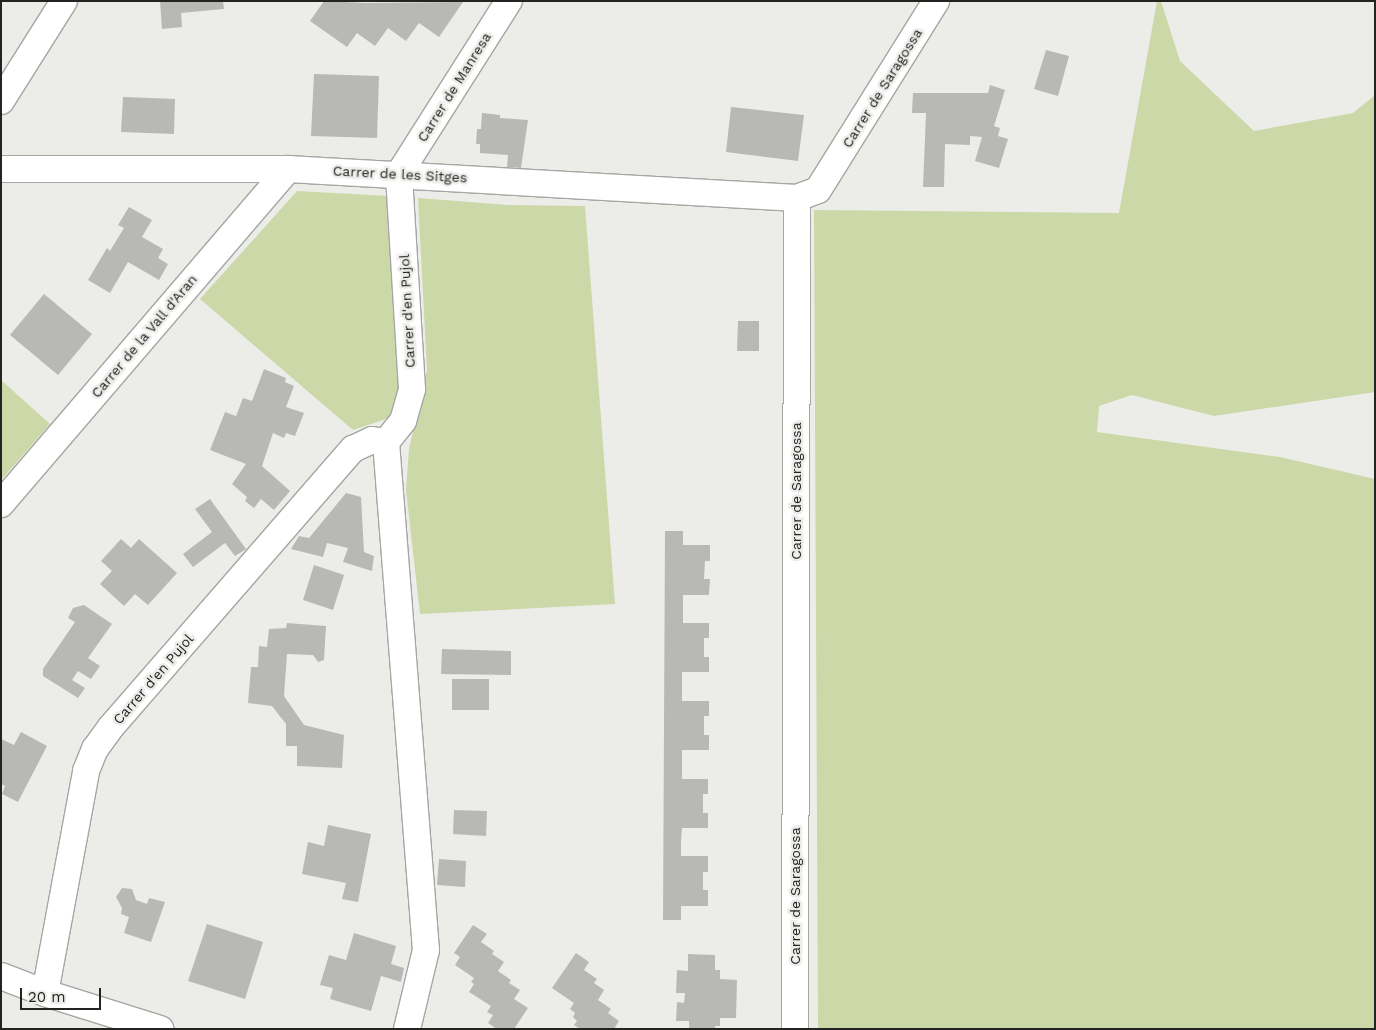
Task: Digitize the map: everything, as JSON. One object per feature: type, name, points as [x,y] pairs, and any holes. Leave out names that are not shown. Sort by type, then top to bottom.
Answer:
[{"type":"street","points":[[1,101],[64,1]]},
{"type":"street","name":"Carrer de Manresa","points":[[399,174],[509,1]]},
{"type":"street","name":"Carrer de Saragossa","points":[[795,1029],[797,198],[818,190],[936,1]]},
{"type":"street","name":"Carrer de les Sitges","points":[[1,169],[288,169],[797,198]]},
{"type":"street","name":"Carrer de la Vall d'Aran","points":[[1,504],[288,169]]},
{"type":"street","name":"Carrer d'en Pujol","points":[[45,993],[86,771],[95,749],[117,719],[353,449],[372,440],[386,442],[403,421],[412,389],[399,174]]},
{"type":"street","points":[[386,442],[426,950],[407,1029]]},
{"type":"street","points":[[1,976],[45,993],[160,1029]]},
{"type":"green space","points":[[1157,1],[1161,1],[1180,61],[1254,131],[1353,113],[1375,95],[1375,392],[1214,416],[1132,395],[1099,406],[1097,432],[1280,457],[1375,479],[1375,1029],[818,1029],[814,210],[1119,213]]},
{"type":"green space","points":[[297,191],[389,196],[400,388],[392,417],[353,430],[200,299]]},
{"type":"green space","points":[[418,198],[508,205],[585,206],[615,604],[420,614],[406,490],[409,449],[427,370]]},
{"type":"green space","points":[[1,380],[50,424],[1,480]]},
{"type":"building","points":[[160,1],[223,1],[224,9],[181,13],[182,27],[162,29]]},
{"type":"building","points":[[324,1],[365,3],[463,2],[439,37],[419,23],[406,41],[388,28],[375,46],[357,33],[347,47],[310,21]]},
{"type":"building","points":[[1046,50],[1069,56],[1058,96],[1034,89]]},
{"type":"building","points":[[314,74],[379,76],[377,138],[311,136]]},
{"type":"building","points":[[990,85],[1005,90],[994,126],[1000,128],[998,136],[1008,139],[999,168],[975,161],[982,137],[970,136],[970,145],[945,144],[944,187],[923,187],[926,113],[912,113],[913,93],[988,93]]},
{"type":"building","points":[[123,97],[175,99],[174,134],[121,132]]},
{"type":"building","points":[[731,107],[804,115],[798,161],[726,152]]},
{"type":"building","points":[[482,113],[500,115],[500,118],[528,120],[521,168],[507,167],[508,155],[480,153],[480,144],[476,144],[477,129],[481,129]]},
{"type":"building","points":[[129,207],[152,220],[142,237],[163,249],[158,258],[168,264],[159,280],[128,262],[110,293],[88,280],[107,248],[110,251],[124,228],[118,225]]},
{"type":"building","points":[[44,294],[92,334],[58,375],[10,335]]},
{"type":"building","points":[[738,321],[759,321],[759,351],[737,351]]},
{"type":"building","points":[[264,369],[286,378],[285,382],[294,386],[286,407],[304,413],[295,436],[286,433],[284,438],[273,433],[262,466],[290,491],[274,510],[261,499],[254,508],[245,501],[247,497],[232,484],[246,464],[210,450],[225,412],[236,416],[243,398],[252,401]]},
{"type":"building","points":[[346,493],[361,497],[364,552],[374,556],[372,571],[343,562],[348,548],[327,543],[323,557],[291,549],[299,536],[309,538]]},
{"type":"building","points":[[210,499],[246,549],[235,556],[225,543],[193,567],[183,554],[212,532],[195,509]]},
{"type":"building","points":[[665,531],[683,531],[683,545],[710,545],[710,561],[705,561],[704,579],[710,579],[709,595],[683,595],[683,623],[709,623],[709,638],[704,638],[704,657],[709,657],[709,672],[682,672],[682,701],[709,701],[709,716],[704,716],[704,735],[709,735],[709,750],[682,750],[682,779],[708,779],[708,794],[703,794],[703,813],[708,813],[708,828],[682,828],[681,842],[681,856],[708,856],[708,872],[703,872],[703,890],[708,890],[708,906],[681,906],[681,920],[663,920]]},
{"type":"building","points":[[121,539],[131,548],[139,539],[177,573],[148,605],[135,594],[124,606],[100,584],[112,571],[101,561]]},
{"type":"building","points":[[314,565],[344,575],[333,610],[303,600]]},
{"type":"building","points":[[84,605],[112,624],[88,658],[100,666],[91,679],[78,671],[72,680],[85,688],[78,698],[43,676],[43,669],[75,622],[68,618],[73,608]]},
{"type":"building","points":[[287,623],[326,626],[324,660],[318,662],[313,655],[287,654],[284,696],[304,725],[344,735],[342,768],[297,766],[297,746],[286,746],[286,724],[272,706],[248,703],[251,667],[258,667],[259,646],[267,647],[269,629],[286,628]]},
{"type":"building","points":[[442,649],[511,651],[511,675],[441,674]]},
{"type":"building","points":[[452,679],[489,679],[489,710],[452,710]]},
{"type":"building","points":[[21,732],[47,746],[18,802],[2,794],[5,786],[1,784],[1,739],[14,745]]},
{"type":"building","points":[[454,810],[487,811],[486,836],[453,834]]},
{"type":"building","points":[[328,825],[371,834],[358,902],[342,899],[346,883],[302,874],[308,842],[324,846]]},
{"type":"building","points":[[439,859],[466,861],[465,887],[437,885]]},
{"type":"building","points":[[122,888],[132,889],[136,900],[147,904],[149,898],[165,902],[151,942],[124,933],[129,917],[121,914],[122,908],[116,897]]},
{"type":"building","points":[[207,924],[263,942],[245,999],[188,981]]},
{"type":"building","points":[[473,925],[487,934],[481,942],[494,951],[492,954],[504,962],[498,971],[511,980],[509,983],[520,990],[514,999],[528,1008],[514,1029],[497,1029],[488,1023],[493,1015],[487,1012],[491,1006],[469,992],[474,984],[471,982],[474,978],[455,965],[460,957],[454,953]]},
{"type":"building","points":[[354,933],[396,946],[391,964],[404,968],[401,982],[381,976],[371,1011],[330,999],[333,988],[320,985],[329,955],[346,960]]},
{"type":"building","points":[[576,953],[589,962],[584,970],[597,979],[594,983],[604,990],[598,1000],[611,1009],[608,1013],[619,1021],[614,1029],[580,1029],[574,1025],[577,1021],[573,1017],[575,1013],[570,1009],[574,1003],[552,988]]},
{"type":"building","points":[[688,954],[715,955],[715,970],[720,970],[720,979],[737,980],[736,1018],[720,1018],[720,1026],[715,1026],[715,1029],[689,1029],[689,1021],[676,1021],[677,1002],[684,1003],[685,993],[676,993],[677,970],[688,971]]}]
